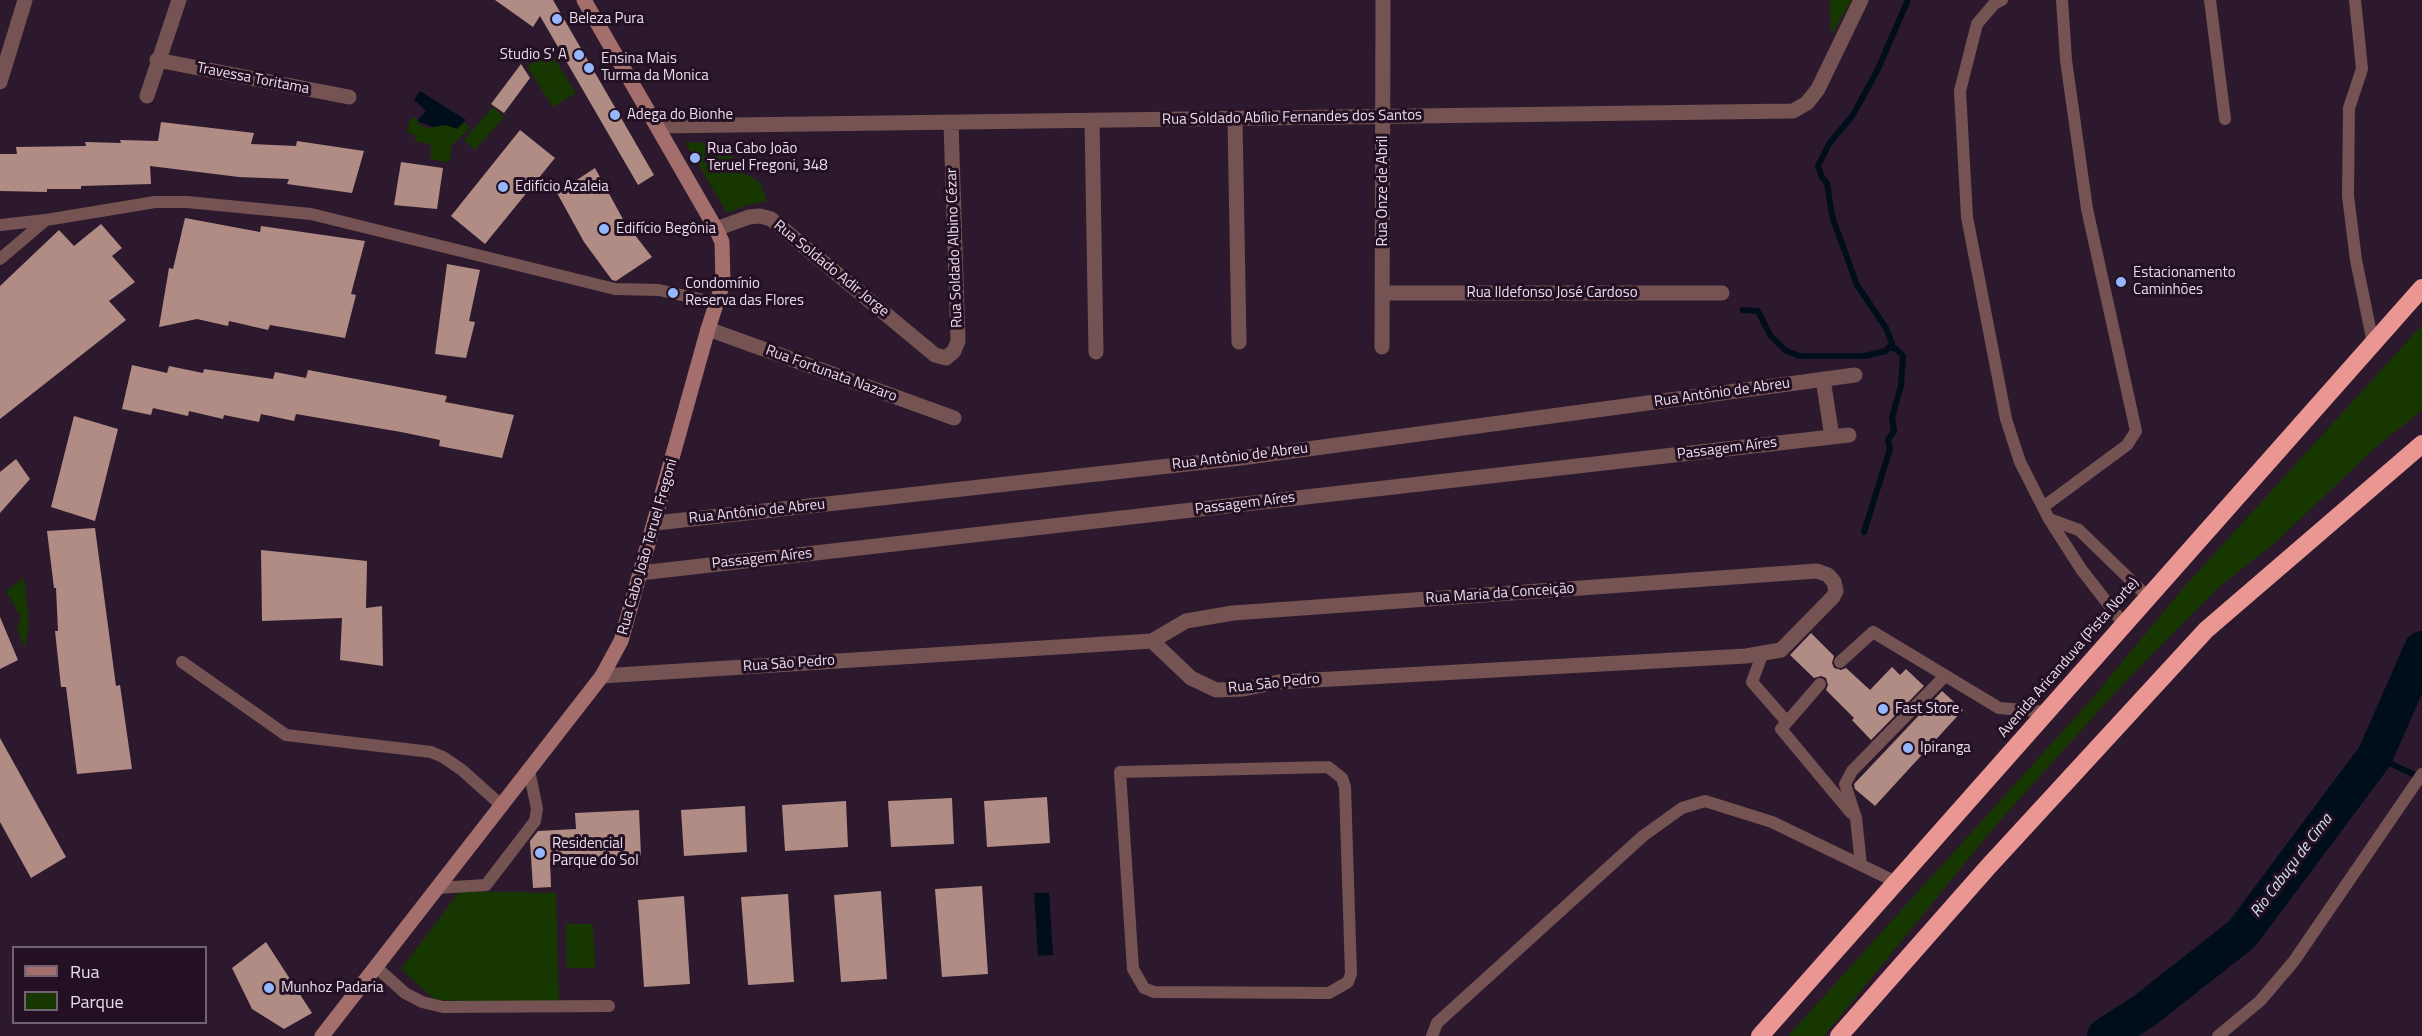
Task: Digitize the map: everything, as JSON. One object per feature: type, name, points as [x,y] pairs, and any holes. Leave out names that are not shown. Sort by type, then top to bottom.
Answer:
[{"type":"highway","name":"Avenida Aricanduva (Pista Norte)","points":[[1760,1036],[2048,712],[2123,623],[2422,288]]},
{"type":"highway","points":[[1839,1036],[1988,867],[2206,630],[2422,444]]},
{"type":"street","points":[[0,82],[25,0]]},
{"type":"street","points":[[147,96],[157,60],[179,0]]},
{"type":"street","name":"Rua Cabo João Teruel Fregoni","points":[[322,1036],[602,676],[621,641],[656,523],[708,329],[723,283],[725,266],[722,242],[716,229],[584,0]]},
{"type":"street","name":"Rua Onze de Abril","points":[[1382,346],[1383,0]]},
{"type":"street","name":"Rua Soldado Abílio Fernandes dos Santos","points":[[658,126],[1793,111],[1807,103],[1818,89],[1861,0]]},
{"type":"street","name":"Travessa Toritama","points":[[157,60],[349,97]]},
{"type":"street","points":[[1235,119],[1239,342]]},
{"type":"street","points":[[1092,121],[1096,352]]},
{"type":"street","name":"Rua Soldado Albino Cézar","points":[[935,355],[946,358],[954,351],[958,341],[951,123]]},
{"type":"street","name":"Rua Soldado Adir Jorge","points":[[716,229],[749,217],[760,216],[771,219],[935,355]]},
{"type":"street","name":"Rua Ildefonso José Cardoso","points":[[1382,293],[1722,293]]},
{"type":"street","name":"Rua Fortunata Nazaro","points":[[708,329],[954,417]]},
{"type":"street","name":"Rua Antônio de Abreu","points":[[656,523],[1241,458],[1855,375]]},
{"type":"street","points":[[1823,379],[1832,437]]},
{"type":"street","name":"Passagem Aíres","points":[[640,573],[1849,435]]},
{"type":"street","name":"Rua Maria da Conceição","points":[[1152,641],[1186,621],[1233,613],[1817,571],[1828,575],[1834,582],[1833,597]]},
{"type":"street","name":"Rua São Pedro","points":[[602,676],[1152,641],[1191,678],[1216,690],[1243,689],[1278,682],[1762,654],[1781,650],[1833,597]]},
{"type":"lane","points":[[2002,0],[1994,4],[1977,24],[1960,91],[1967,217],[2007,419],[2020,462],[2049,519],[2080,569],[2123,623]]},
{"type":"lane","points":[[2043,507],[2127,446],[2136,431],[2087,209],[2066,60],[2062,0]]},
{"type":"lane","points":[[2210,0],[2224,119]]},
{"type":"lane","points":[[2355,0],[2362,69],[2349,108],[2348,196],[2356,260],[2373,343]]},
{"type":"lane","points":[[0,225],[46,220],[155,202],[187,202],[311,214],[615,290],[659,290],[717,303]]},
{"type":"lane","points":[[0,259],[46,220]]},
{"type":"lane","points":[[2049,519],[2079,530],[2147,596]]},
{"type":"lane","points":[[1840,662],[1873,632],[1999,708],[2048,712]]},
{"type":"lane","points":[[1762,654],[1752,682],[1787,722]]},
{"type":"lane","points":[[182,662],[286,735],[431,752],[462,770],[501,805]]},
{"type":"lane","points":[[1861,865],[1856,818],[1845,784],[1852,771],[1945,675]]},
{"type":"lane","points":[[1820,684],[1781,729],[1856,818]]},
{"type":"lane","points":[[1328,767],[1336,771],[1345,787],[1351,974],[1348,982],[1341,989],[1329,993],[1154,992],[1144,988],[1133,969],[1120,772],[1328,767]]},
{"type":"lane","points":[[436,888],[486,885],[535,822],[537,809],[529,770]]},
{"type":"lane","points":[[2218,1036],[2260,1001],[2294,961],[2422,774]]},
{"type":"lane","points":[[1432,1036],[1437,1023],[1643,836],[1682,808],[1706,801],[1772,822],[1896,882]]},
{"type":"lane","points":[[376,967],[405,993],[422,1002],[443,1007],[609,1006]]},
{"type":"green space","points":[[1830,0],[1852,0],[1831,35]]},
{"type":"green space","points":[[551,53],[576,93],[553,107],[527,66]]},
{"type":"green space","points":[[493,107],[504,117],[475,150],[464,140]]},
{"type":"green space","points":[[414,117],[419,121],[417,124],[430,129],[434,126],[464,122],[470,128],[452,145],[449,163],[431,159],[431,144],[414,141],[416,136],[407,132],[409,122]]},
{"type":"green space","points":[[685,142],[729,144],[736,169],[760,182],[767,201],[747,205],[727,213]]},
{"type":"green space","points":[[2422,325],[2422,410],[2377,446],[2278,540],[2218,588],[2124,683],[1996,825],[1824,1036],[1788,1036],[2089,702],[2186,585]]},
{"type":"green space","points":[[24,578],[29,623],[25,648],[17,629],[21,617],[6,591]]},
{"type":"green space","points":[[460,891],[556,893],[559,1004],[435,1000],[401,969]]},
{"type":"green space","points":[[566,924],[593,924],[595,968],[567,968]]},
{"type":"water","points":[[420,91],[466,120],[457,129],[446,125],[433,127],[417,121],[426,111],[414,100]]},
{"type":"water","points":[[1034,893],[1049,893],[1053,955],[1038,956]]},
{"type":"building","points":[[495,0],[553,0],[654,175],[638,185],[540,16],[533,27]]},
{"type":"building","points":[[521,64],[530,78],[504,113],[491,104]]},
{"type":"building","points":[[161,122],[254,133],[251,144],[296,146],[297,141],[364,151],[352,193],[287,184],[289,179],[239,177],[150,166],[151,184],[81,186],[81,189],[47,189],[47,192],[0,191],[0,154],[17,154],[16,147],[86,146],[85,142],[121,143],[120,140],[158,141]]},
{"type":"building","name":"Edifício Azaleia","points":[[520,130],[555,158],[485,244],[451,216]]},
{"type":"building","points":[[401,162],[443,168],[437,209],[394,205]]},
{"type":"building","name":"Edifício Begônia","points":[[595,168],[624,221],[652,257],[616,281],[612,280],[584,242],[557,193]]},
{"type":"building","points":[[185,218],[260,232],[261,226],[365,241],[351,294],[356,295],[345,338],[270,325],[268,330],[229,321],[228,326],[197,319],[159,327],[169,268],[173,269]]},
{"type":"building","points":[[101,224],[122,248],[112,256],[135,282],[109,301],[126,320],[0,419],[0,286],[59,230],[74,246]]},
{"type":"building","points":[[447,264],[480,270],[469,321],[475,322],[466,358],[435,354]]},
{"type":"building","points":[[132,365],[167,373],[169,366],[203,373],[204,369],[273,379],[275,372],[306,378],[308,370],[447,396],[445,402],[514,415],[502,458],[439,446],[440,440],[296,414],[294,421],[261,414],[259,422],[224,415],[223,419],[189,411],[188,416],[153,408],[151,415],[122,409]]},
{"type":"building","points":[[74,416],[118,429],[95,521],[51,507]]},
{"type":"building","points":[[16,459],[30,479],[0,513],[0,472]]},
{"type":"building","points":[[95,528],[116,686],[120,685],[132,769],[77,774],[66,687],[61,687],[55,631],[58,631],[56,588],[54,588],[47,531]]},
{"type":"building","points":[[261,550],[367,561],[366,608],[382,606],[383,666],[340,660],[342,618],[262,621]]},
{"type":"building","points":[[0,617],[18,660],[0,669]]},
{"type":"building","points":[[1811,633],[1834,656],[1832,663],[1834,668],[1841,670],[1846,668],[1870,690],[1892,667],[1900,675],[1906,669],[1924,686],[1871,740],[1852,720],[1854,718],[1826,690],[1828,685],[1826,678],[1821,676],[1814,678],[1790,655]]},
{"type":"building","name":"Ipiranga","points":[[1942,691],[1963,710],[1875,806],[1855,789],[1854,784]]},
{"type":"building","points":[[0,738],[66,857],[31,878],[0,822]]},
{"type":"building","points":[[1047,797],[1050,843],[987,847],[984,801]]},
{"type":"building","points":[[952,798],[954,844],[891,847],[888,801]]},
{"type":"building","points":[[846,801],[848,847],[785,851],[782,805]]},
{"type":"building","points":[[745,806],[747,852],[684,856],[681,810]]},
{"type":"building","points":[[639,810],[641,856],[550,861],[551,887],[533,888],[530,841],[538,831],[576,829],[575,813]]},
{"type":"building","points":[[982,886],[988,974],[942,977],[935,889]]},
{"type":"building","points":[[881,891],[887,979],[841,982],[834,895]]},
{"type":"building","points":[[788,894],[794,982],[748,985],[741,897]]},
{"type":"building","points":[[684,896],[690,984],[644,987],[638,900]]},
{"type":"building","name":"Munhoz Padaria","points":[[266,942],[312,1013],[284,1029],[252,1009],[232,968]]},
{"type":"waterway","points":[[1743,310],[1758,311],[1770,335],[1785,350],[1799,356],[1864,356],[1886,351],[1892,343],[1886,328],[1857,285],[1832,216],[1827,183],[1818,166],[1829,144],[1853,115],[1878,69],[1908,0]]},
{"type":"waterway","points":[[1864,532],[1890,449],[1888,440],[1894,431],[1892,417],[1901,386],[1903,356],[1896,349],[1889,347]]},
{"type":"waterway","name":"Rio Cabuçu de Cima","points":[[2105,1036],[2144,1011],[2242,934],[2375,756],[2422,649]]},
{"type":"waterway","points":[[2375,756],[2421,778]]},
{"type":"place","name":"Beleza Pura","points":[[557,19]]},
{"type":"place","name":"Studio S' A","points":[[579,55]]},
{"type":"place","name":"Ensina Mais Turma da Monica","points":[[589,68]]},
{"type":"place","name":"Adega do Bionhe","points":[[615,115]]},
{"type":"place","name":"Rua Cabo João Teruel Fregoni, 348","points":[[695,158]]},
{"type":"place","name":"Edifício Azaleia","points":[[503,187]]},
{"type":"place","name":"Edifício Begônia","points":[[604,229]]},
{"type":"place","name":"Estacionamento Caminhões","points":[[2121,282]]},
{"type":"place","name":"Condomínio Reserva das Flores","points":[[673,293]]},
{"type":"place","name":"Fast Store","points":[[1883,709]]},
{"type":"place","name":"Ipiranga","points":[[1908,748]]},
{"type":"place","name":"Residencial Parque do Sol","points":[[540,853]]},
{"type":"place","name":"Munhoz Padaria","points":[[269,988]]}]
